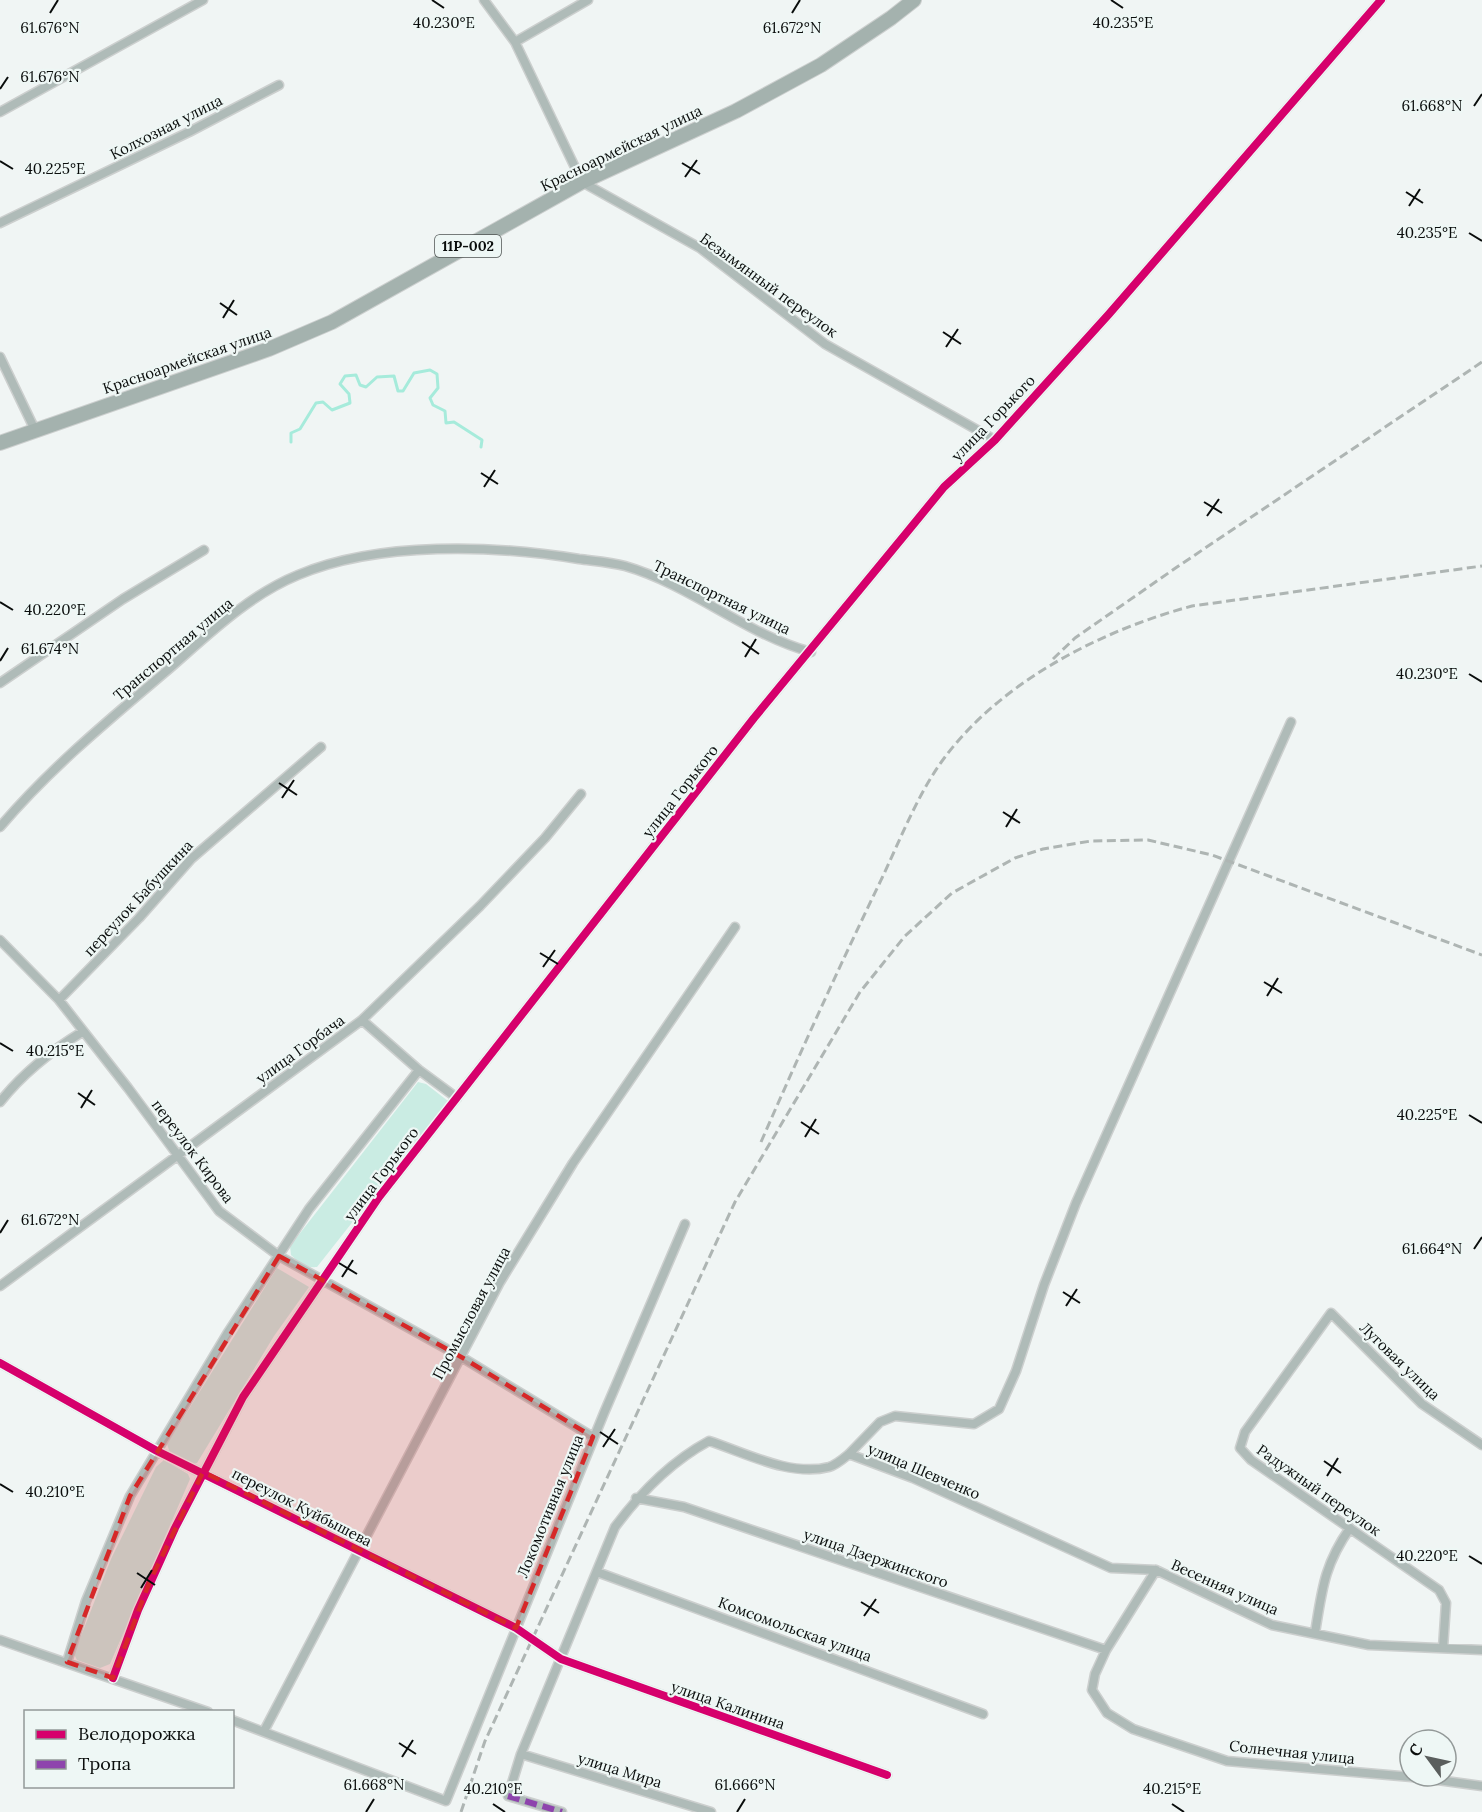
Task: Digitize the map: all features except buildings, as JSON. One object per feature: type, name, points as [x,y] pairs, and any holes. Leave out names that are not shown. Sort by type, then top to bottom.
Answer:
[{"type":"main road","name":"Красноармейская улица","points":[[0,443],[270,349],[332,322],[582,182],[736,111],[812,70],[891,18],[914,0]]},
{"type":"street","points":[[0,112],[203,0]]},
{"type":"street","points":[[484,0],[515,42],[582,182]]},
{"type":"street","points":[[515,42],[588,0]]},
{"type":"street","name":"улица Горького","points":[[113,1678],[150,1581],[203,1472],[243,1397],[321,1279],[379,1197],[747,727],[811,652],[944,487],[995,440],[1109,314],[1381,0]]},
{"type":"street","name":"Колхозная улица","points":[[0,223],[189,132],[279,84]]},
{"type":"street","name":"Безымянный переулок","points":[[582,182],[700,248],[825,344],[995,440]]},
{"type":"street","points":[[0,357],[35,430]]},
{"type":"street","name":"Транспортная улица","points":[[0,827],[25,797],[237,610],[298,575],[355,559],[418,550],[491,549],[522,550],[625,566],[677,587],[788,645],[811,652]]},
{"type":"street","points":[[0,683],[123,599],[204,550]]},
{"type":"street","points":[[849,1454],[880,1422],[895,1416],[974,1424],[999,1409],[1016,1371],[1044,1285],[1076,1203],[1291,722]]},
{"type":"street","name":"переулок Бабушкина","points":[[59,1000],[139,918],[191,859],[321,747]]},
{"type":"street","name":"улица Горбача","points":[[2,1281],[178,1157],[362,1020],[480,906],[546,838],[581,794]]},
{"type":"street","name":"Промысловая улица","points":[[264,1731],[393,1482],[463,1358],[500,1282],[573,1163],[735,927]]},
{"type":"street","name":"переулок Кирова","points":[[0,940],[59,1000],[128,1088],[219,1211],[279,1256],[463,1358],[593,1437]]},
{"type":"street","points":[[362,1020],[419,1070],[457,1098]]},
{"type":"street","points":[[0,1102],[23,1077],[57,1047],[82,1032]]},
{"type":"street","points":[[67,1662],[86,1601],[130,1496],[228,1334],[309,1209],[419,1070]]},
{"type":"street","name":"Локомотивная улица","points":[[264,1731],[446,1801],[593,1437],[685,1224]]},
{"type":"street","name":"Луговая улица","points":[[1331,1313],[1422,1404],[1482,1445]]},
{"type":"street","name":"Радужный переулок","points":[[1331,1313],[1245,1432],[1240,1448],[1251,1460],[1439,1590],[1446,1603],[1443,1648]]},
{"type":"street","name":"переулок Куйбышева","points":[[0,1363],[157,1451],[516,1628],[561,1659]]},
{"type":"street","name":"улица Шевченко","points":[[562,1812],[508,1796],[521,1754],[615,1527],[636,1498],[682,1456],[709,1441],[779,1465],[808,1470],[832,1467],[849,1454],[913,1479],[1111,1569],[1156,1570]]},
{"type":"street","name":"улица Дзержинского","points":[[636,1498],[684,1507],[1106,1650]]},
{"type":"street","points":[[1315,1633],[1325,1572],[1336,1548],[1350,1528]]},
{"type":"street","name":"Весенняя улица","points":[[1106,1650],[1156,1570],[1272,1624],[1369,1645],[1482,1650]]},
{"type":"street","name":"Комсомольская улица","points":[[597,1572],[982,1714]]},
{"type":"street","points":[[0,1640],[202,1710]]},
{"type":"street","name":"Солнечная улица","points":[[1106,1650],[1095,1674],[1092,1690],[1107,1713],[1133,1729],[1227,1761],[1423,1778],[1482,1786]]},
{"type":"street","name":"улица Калинина","points":[[561,1659],[887,1775]]},
{"type":"street","points":[[234,1721],[264,1731]]},
{"type":"street","name":"улица Мира","points":[[521,1754],[711,1812]]},
{"type":"highlighted area","points":[[279,1256],[463,1358],[593,1437],[516,1628],[203,1472],[150,1581],[113,1678],[67,1662],[130,1496]]},
{"type":"green space","points":[[418,1082],[426,1084],[448,1101],[317,1267],[309,1267],[300,1263],[291,1255],[290,1246]]},
{"type":"green space","points":[[277,1268],[309,1287],[274,1336],[197,1463],[192,1464],[170,1453],[167,1444]]},
{"type":"green space","points":[[164,1460],[188,1474],[190,1479],[110,1664],[100,1668],[77,1660],[74,1654],[111,1559],[156,1467]]},
{"type":"waterway","points":[[291,442],[291,433],[300,429],[316,403],[323,402],[332,410],[350,403],[349,394],[340,384],[345,376],[356,375],[360,385],[366,387],[377,377],[394,376],[398,391],[403,391],[414,373],[430,370],[437,374],[438,388],[430,398],[433,405],[445,411],[446,423],[454,422],[482,440],[481,447]]},
{"type":"railway","points":[[1053,659],[1075,638],[1177,567],[1482,362]]},
{"type":"railway","points":[[761,1142],[805,1042],[918,801],[945,757],[968,730],[995,705],[1024,682],[1089,644],[1158,616],[1192,606],[1482,566]]},
{"type":"railway","points":[[461,1812],[485,1741],[735,1202],[860,992],[905,936],[952,893],[1015,858],[1043,849],[1091,841],[1148,840],[1212,855],[1482,955]]},
{"type":"marked path","points":[[508,1796],[562,1812]]},
{"type":"cycle path","points":[[113,1678],[138,1610],[175,1528],[243,1397],[379,1197],[754,718],[944,487],[995,440],[1109,314],[1381,0]]},
{"type":"cycle path","points":[[0,1363],[157,1451],[516,1628],[561,1659],[887,1775]]}]
